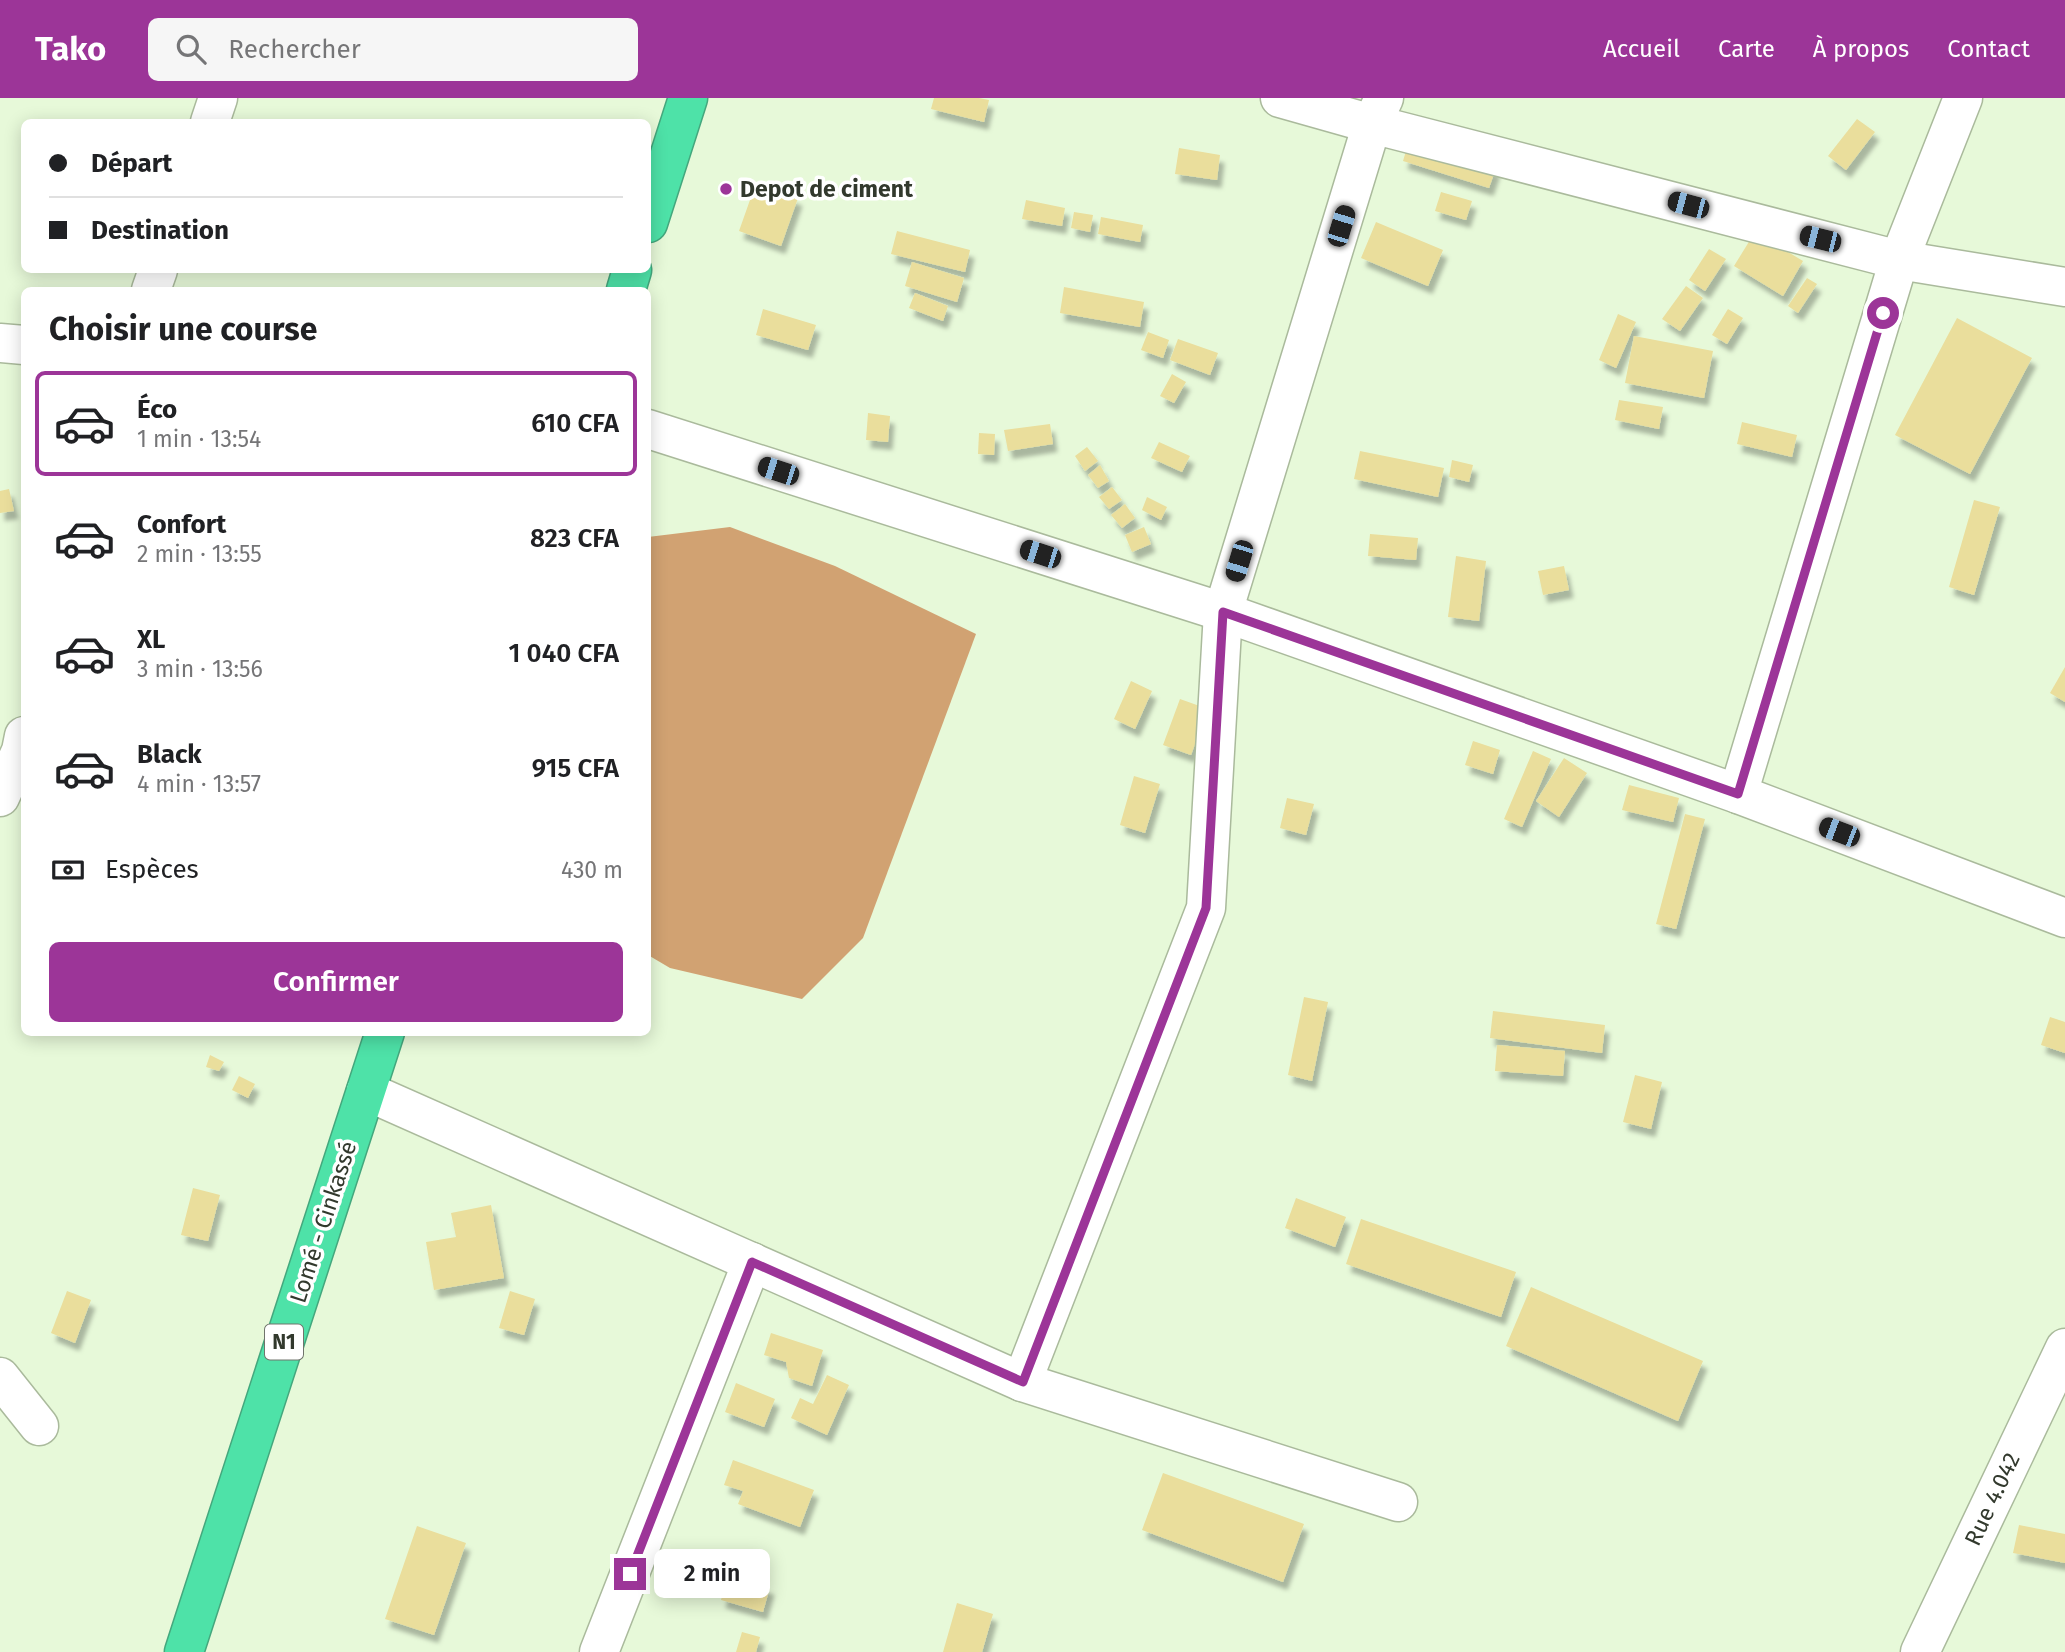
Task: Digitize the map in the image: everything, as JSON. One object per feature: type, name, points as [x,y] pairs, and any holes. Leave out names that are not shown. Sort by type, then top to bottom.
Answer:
[{"type":"highway","points":[[651,214],[688,98]]},
{"type":"highway","name":"Lomé - Cinkassé","points":[[184,1652],[384,1036]]},
{"type":"street","points":[[210,119],[218,98]]},
{"type":"street","points":[[1280,98],[1378,111],[1899,260],[2065,287]]},
{"type":"street","points":[[1738,794],[1899,260],[1963,98]]},
{"type":"street","points":[[1023,1382],[1206,908],[1223,612],[1378,111]]},
{"type":"street","points":[[0,343],[21,345]]},
{"type":"street","points":[[651,430],[1223,612],[1738,794],[2065,918]]},
{"type":"street","points":[[0,797],[21,751]]},
{"type":"street","points":[[366,1091],[1023,1382],[1398,1502]]},
{"type":"street","points":[[599,1652],[752,1262]]},
{"type":"street","name":"Rue 4.042","points":[[1920,1652],[2065,1348]]},
{"type":"street","points":[[0,1377],[39,1426]]},
{"type":"shaded area","points":[[730,527],[835,566],[976,634],[863,938],[802,999],[670,968],[651,957],[651,537]]},
{"type":"building","points":[[934,98],[989,100],[984,122],[931,109]]},
{"type":"building","points":[[1857,119],[1875,132],[1846,170],[1828,156]]},
{"type":"building","points":[[1409,141],[1496,168],[1489,188],[1403,161]]},
{"type":"building","points":[[1179,148],[1220,155],[1217,180],[1175,174]]},
{"type":"building","points":[[756,183],[798,198],[781,246],[739,231]]},
{"type":"building","points":[[1441,192],[1472,201],[1466,220],[1435,211]]},
{"type":"building","points":[[1026,200],[1065,208],[1062,226],[1022,219]]},
{"type":"building","points":[[1074,212],[1093,215],[1090,232],[1071,228]]},
{"type":"building","points":[[1101,217],[1143,225],[1140,242],[1098,234]]},
{"type":"building","points":[[1376,222],[1443,250],[1428,286],[1361,258]]},
{"type":"building","points":[[897,231],[970,250],[965,272],[891,254]]},
{"type":"building","points":[[1755,232],[1803,261],[1783,296],[1734,266]]},
{"type":"building","points":[[1709,249],[1726,259],[1705,291],[1689,280]]},
{"type":"building","points":[[912,262],[964,278],[957,302],[905,286]]},
{"type":"building","points":[[1807,278],[1817,284],[1798,313],[1788,306]]},
{"type":"building","points":[[1686,286],[1703,298],[1680,331],[1662,319]]},
{"type":"building","points":[[1064,287],[1144,302],[1140,327],[1060,313]]},
{"type":"building","points":[[915,293],[948,306],[943,321],[909,308]]},
{"type":"building","points":[[763,309],[816,325],[808,350],[756,335]]},
{"type":"building","points":[[1728,309],[1743,318],[1727,344],[1712,335]]},
{"type":"building","points":[[1618,314],[1636,322],[1616,368],[1599,360]]},
{"type":"building","points":[[1957,318],[2032,358],[1970,474],[1895,435]]},
{"type":"building","points":[[1148,332],[1169,340],[1163,358],[1141,350]]},
{"type":"building","points":[[1634,336],[1713,351],[1704,398],[1625,383]]},
{"type":"building","points":[[1178,339],[1218,353],[1210,375],[1170,360]]},
{"type":"building","points":[[1172,374],[1186,382],[1174,403],[1160,396]]},
{"type":"building","points":[[1619,400],[1663,407],[1659,429],[1615,420]]},
{"type":"building","points":[[868,413],[890,416],[888,442],[866,440]]},
{"type":"building","points":[[1742,422],[1797,435],[1792,457],[1737,444]]},
{"type":"building","points":[[1050,424],[1053,444],[1008,451],[1004,430]]},
{"type":"building","points":[[979,433],[995,434],[994,455],[978,454]]},
{"type":"building","points":[[1159,442],[1190,456],[1182,472],[1151,458]]},
{"type":"building","points":[[1087,447],[1098,461],[1085,471],[1075,456]]},
{"type":"building","points":[[1360,451],[1444,468],[1438,497],[1354,479]]},
{"type":"building","points":[[1452,460],[1473,465],[1469,482],[1449,477]]},
{"type":"building","points":[[1100,465],[1109,481],[1098,488],[1088,475]]},
{"type":"building","points":[[1112,487],[1122,500],[1109,509],[1099,497]]},
{"type":"building","points":[[9,489],[14,511],[0,513],[0,491]]},
{"type":"building","points":[[1147,497],[1167,507],[1161,520],[1142,510]]},
{"type":"building","points":[[1974,500],[2000,507],[1974,595],[1949,587]]},
{"type":"building","points":[[1125,504],[1135,518],[1122,528],[1111,515]]},
{"type":"building","points":[[1144,527],[1151,544],[1132,552],[1125,535]]},
{"type":"building","points":[[1370,534],[1418,538],[1416,560],[1368,556]]},
{"type":"building","points":[[1456,556],[1486,561],[1479,621],[1448,617]]},
{"type":"building","points":[[1564,566],[1569,590],[1543,595],[1538,571]]},
{"type":"building","points":[[2065,667],[2065,702],[2050,693]]},
{"type":"building","points":[[1131,681],[1152,691],[1135,729],[1114,719]]},
{"type":"building","points":[[1180,699],[1208,709],[1191,755],[1163,745]]},
{"type":"building","points":[[1473,741],[1500,750],[1493,774],[1465,765]]},
{"type":"building","points":[[1533,751],[1551,759],[1522,827],[1504,819]]},
{"type":"building","points":[[1564,758],[1587,773],[1559,817],[1536,801]]},
{"type":"building","points":[[1134,776],[1160,784],[1145,833],[1120,825]]},
{"type":"building","points":[[1629,785],[1679,798],[1673,822],[1622,810]]},
{"type":"building","points":[[1287,798],[1314,804],[1306,835],[1280,828]]},
{"type":"building","points":[[1685,814],[1705,819],[1676,929],[1656,924]]},
{"type":"building","points":[[1304,997],[1328,1002],[1312,1081],[1288,1075]]},
{"type":"building","points":[[1493,1011],[1605,1025],[1602,1053],[1490,1038]]},
{"type":"building","points":[[2050,1017],[2065,1022],[2065,1053],[2041,1045]]},
{"type":"building","points":[[1497,1045],[1565,1051],[1563,1076],[1495,1071]]},
{"type":"building","points":[[210,1055],[224,1062],[219,1071],[206,1067]]},
{"type":"building","points":[[1635,1075],[1662,1082],[1651,1129],[1623,1122]]},
{"type":"building","points":[[239,1076],[255,1084],[248,1098],[232,1090]]},
{"type":"building","points":[[193,1188],[220,1195],[208,1241],[181,1235]]},
{"type":"building","points":[[1296,1198],[1346,1217],[1335,1247],[1285,1228]]},
{"type":"building","points":[[491,1205],[504,1278],[434,1290],[426,1242],[456,1237],[451,1213]]},
{"type":"building","points":[[1361,1219],[1516,1272],[1501,1317],[1346,1264]]},
{"type":"building","points":[[1531,1287],[1703,1361],[1678,1421],[1506,1346]]},
{"type":"building","points":[[67,1291],[91,1300],[75,1343],[51,1333]]},
{"type":"building","points":[[510,1291],[535,1299],[524,1335],[499,1328]]},
{"type":"building","points":[[771,1333],[823,1350],[812,1386],[789,1378],[786,1362],[764,1355]]},
{"type":"building","points":[[827,1375],[849,1385],[827,1435],[791,1418],[800,1398],[813,1404]]},
{"type":"building","points":[[736,1383],[775,1399],[764,1427],[725,1412]]},
{"type":"building","points":[[733,1460],[814,1490],[800,1527],[738,1504],[743,1491],[724,1485]]},
{"type":"building","points":[[1163,1473],[1304,1524],[1283,1582],[1142,1530]]},
{"type":"building","points":[[2019,1525],[2065,1534],[2065,1563],[2013,1553]]},
{"type":"building","points":[[417,1526],[466,1543],[434,1635],[385,1619]]},
{"type":"building","points":[[728,1575],[770,1587],[763,1612],[721,1600]]},
{"type":"building","points":[[957,1603],[993,1614],[982,1652],[943,1652]]},
{"type":"building","points":[[742,1632],[760,1637],[756,1652],[736,1652]]},
{"type":"place","name":"Depot de ciment","points":[[726,189]]},
{"type":"route","points":[[630,1574],[752,1262],[1023,1382],[1206,908],[1223,612],[1738,794],[1883,313]]}]
